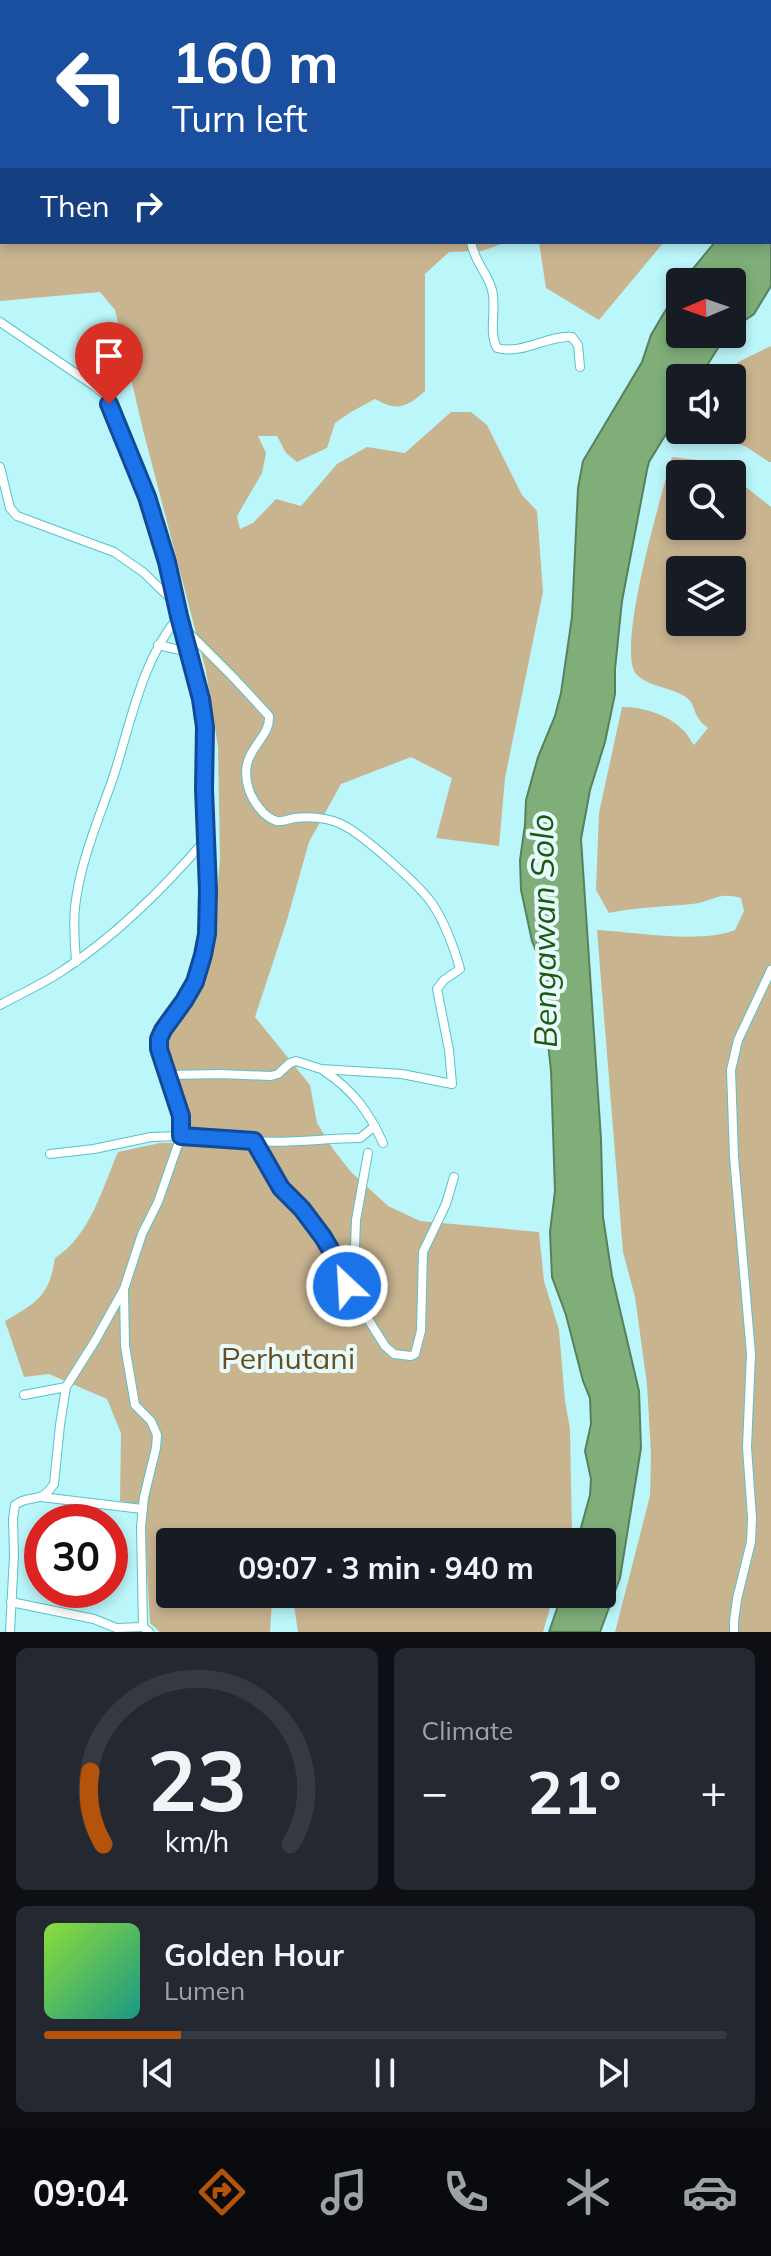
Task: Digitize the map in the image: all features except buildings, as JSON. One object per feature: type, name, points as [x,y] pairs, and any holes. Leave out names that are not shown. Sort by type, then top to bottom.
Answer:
[{"type":"street","points":[[471,244],[474,257],[492,290],[493,333],[497,348],[514,350],[572,337],[578,345],[580,367]]},
{"type":"street","points":[[0,322],[106,396],[154,517],[201,699],[205,727],[207,934],[195,982],[159,1039],[159,1049],[181,1116],[181,1136],[124,1289],[66,1387],[54,1484],[41,1497]]},
{"type":"street","points":[[0,467],[10,508],[17,516],[114,552],[143,572],[176,604]]},
{"type":"street","points":[[76,962],[75,907],[87,849],[113,777],[126,729],[158,645],[179,616]]},
{"type":"street","points":[[167,1075],[273,1076],[295,1061],[321,1069],[402,1074],[452,1084],[437,989],[460,967],[430,901],[357,834],[327,820],[298,818],[277,821],[256,804],[249,789],[247,765],[253,748],[268,726],[269,716],[182,626]]},
{"type":"street","points":[[158,645],[189,652]]},
{"type":"street","points":[[0,1005],[76,962],[126,921],[206,839]]},
{"type":"street","points":[[734,1632],[751,1542],[752,1518],[747,1447],[751,1354],[734,1157],[731,1070],[738,1040],[771,970]]},
{"type":"street","points":[[321,1069],[351,1091],[366,1109],[383,1143]]},
{"type":"street","points":[[50,1154],[94,1149],[143,1138],[181,1136],[278,1142],[360,1138],[375,1126]]},
{"type":"street","points":[[254,1141],[281,1188],[323,1237],[339,1264],[352,1299],[388,1350],[405,1356],[415,1354],[421,1331],[423,1252],[446,1204],[454,1177]]},
{"type":"street","points":[[347,1286],[354,1274],[356,1220],[368,1153]]},
{"type":"street","points":[[11,1602],[94,1619],[116,1628],[146,1630],[142,1509],[157,1435],[151,1421],[135,1405],[125,1346],[124,1289]]},
{"type":"street","points":[[24,1395],[66,1387]]},
{"type":"street","points":[[10,1632],[15,1505],[41,1497],[142,1509]]},
{"type":"green space","name":"Perhutani","points":[[0,244],[501,244],[482,251],[449,252],[425,274],[425,391],[402,406],[375,399],[351,412],[335,423],[327,448],[297,462],[286,453],[277,436],[258,436],[266,453],[262,473],[237,516],[240,529],[253,523],[276,499],[301,506],[337,464],[367,447],[405,453],[451,412],[471,412],[487,425],[522,495],[537,511],[543,592],[505,778],[499,846],[436,838],[452,778],[411,757],[341,784],[309,842],[255,1017],[310,1085],[317,1123],[333,1149],[351,1172],[388,1206],[420,1221],[539,1232],[544,1281],[559,1330],[570,1429],[572,1528],[156,1528],[156,1608],[272,1608],[270,1632],[160,1632],[150,1623],[145,1536],[147,1507],[120,1501],[121,1433],[107,1399],[49,1374],[24,1377],[5,1321],[33,1303],[45,1290],[55,1258],[67,1249],[86,1225],[118,1152],[160,1143],[187,1143],[190,1128],[168,1060],[166,1040],[211,963],[220,859],[218,747],[206,671],[115,310],[100,292],[0,301]]},
{"type":"green space","points":[[539,244],[662,244],[599,320],[546,288]]},
{"type":"green space","points":[[771,346],[771,462],[738,444],[746,444],[746,364],[736,364]]},
{"type":"green space","points":[[666,479],[666,540],[746,540],[746,487],[771,507],[771,1632],[615,1632],[650,1496],[651,1454],[647,1384],[635,1297],[623,1252],[597,930],[686,937],[721,934],[735,930],[744,911],[741,898],[720,896],[699,903],[609,913],[596,890],[599,813],[622,707],[662,715],[684,731],[694,745],[708,728],[687,698],[637,675],[632,661],[636,605]]},
{"type":"green space","name":"Perhutani","points":[[294,1608],[550,1608],[543,1632],[298,1632]]},
{"type":"water","points":[[713,244],[771,244],[771,286],[754,314],[746,319],[746,268],[694,268]]},
{"type":"water","name":"Bengawan Solo","points":[[666,310],[666,348],[718,348],[708,364],[666,364],[666,434],[649,462],[622,601],[615,694],[605,742],[590,790],[581,839],[601,1139],[603,1217],[612,1276],[639,1391],[641,1448],[616,1589],[616,1528],[581,1528],[590,1495],[591,1479],[585,1451],[591,1424],[590,1398],[552,1277],[550,1232],[555,1191],[551,1071],[539,958],[532,941],[521,890],[520,860],[526,800],[561,693],[572,617],[578,488],[583,461],[642,362],[651,335]]},
{"type":"water","points":[[557,1608],[609,1608],[600,1632],[549,1632]]},
{"type":"route","points":[[109,404],[147,497],[167,562],[205,727],[207,934],[195,982],[159,1039],[159,1049],[181,1116],[181,1136],[254,1141],[281,1188],[323,1237],[339,1264],[347,1286]]}]
